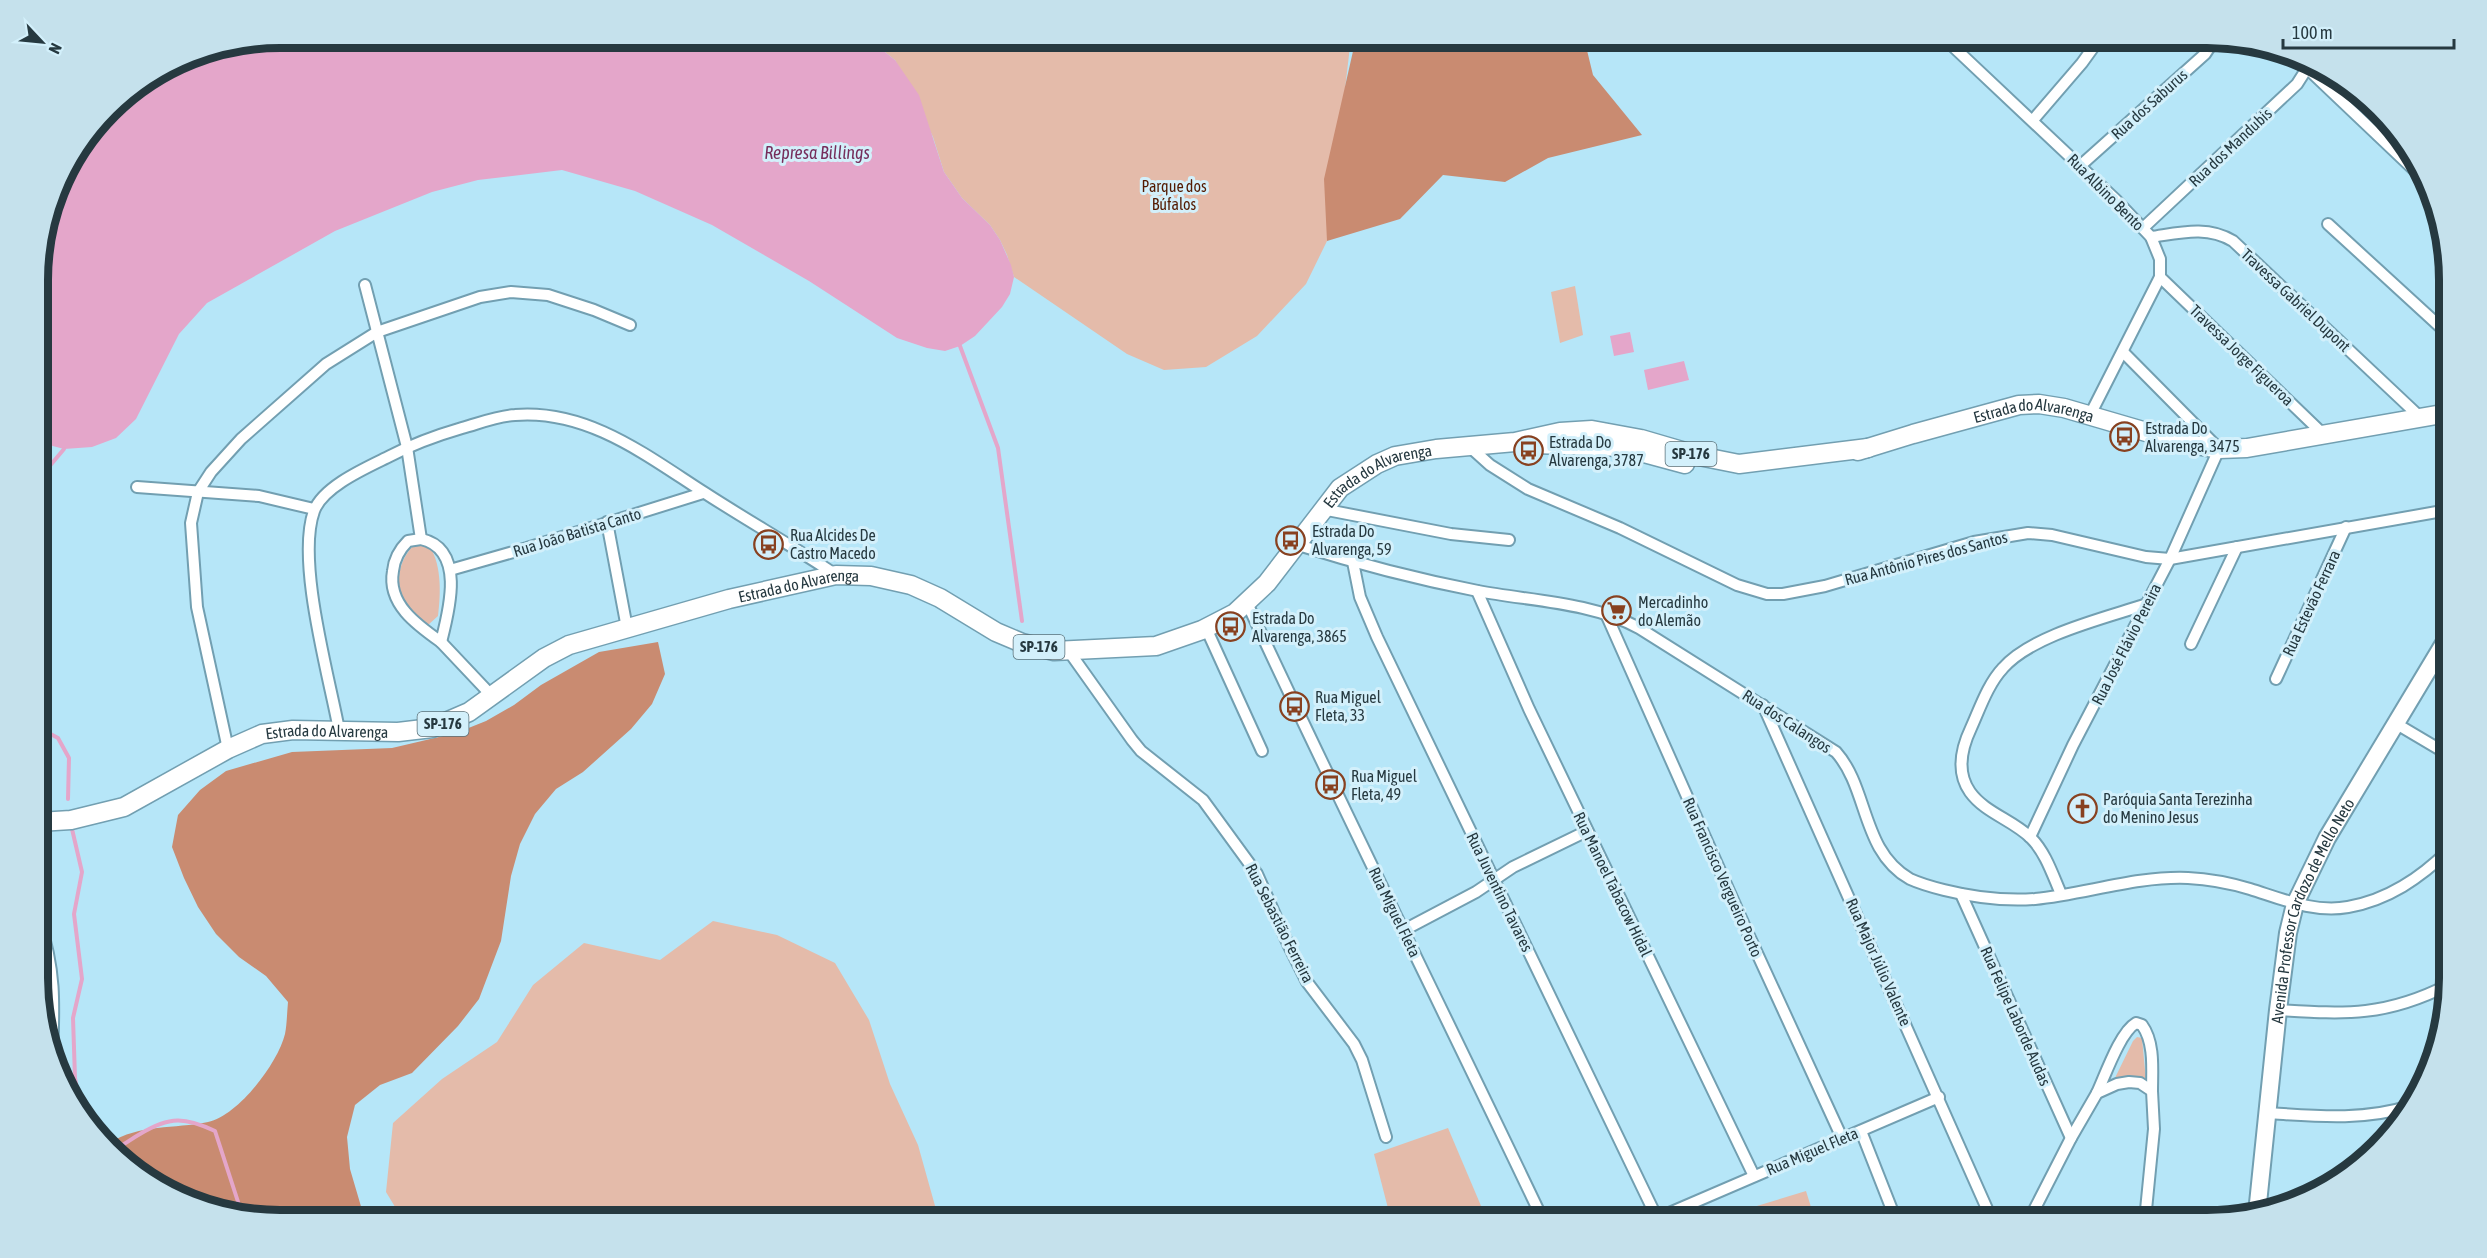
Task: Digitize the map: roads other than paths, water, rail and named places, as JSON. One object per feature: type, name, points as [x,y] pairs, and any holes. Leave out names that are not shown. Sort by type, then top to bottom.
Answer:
[{"type":"main road","name":"Estrada do Alvarenga","points":[[48,821],[71,820],[124,807],[154,793],[228,749],[262,734],[293,729],[398,732],[432,728],[469,712],[544,658],[561,649],[729,599],[836,575],[871,576],[911,585],[940,598],[996,632],[1022,643],[1054,651],[1156,646],[1206,628],[1235,613],[1267,583],[1340,488],[1377,464],[1416,452],[1515,442],[1548,434],[1592,430],[1641,438],[1699,456],[1739,464],[1868,448],[2019,405],[2048,405],[2090,415],[2159,437],[2219,449],[2247,448],[2439,414]]},
{"type":"main road","name":"Avenida Professor Cardozo de Mello Neto","points":[[2257,1205],[2278,1010],[2288,933],[2295,904],[2311,867],[2439,651]]},
{"type":"street","name":"Rua Albino Bento","points":[[1955,48],[2147,232],[2160,259],[2160,277]]},
{"type":"street","points":[[2032,120],[2093,48]]},
{"type":"street","name":"Rua dos Saburus","points":[[2080,166],[2209,48]]},
{"type":"street","name":"Rua dos Mandubis","points":[[2147,232],[2297,84],[2306,71]]},
{"type":"street","points":[[2324,80],[2408,164]]},
{"type":"street","points":[[2378,135],[2386,133]]},
{"type":"street","points":[[2328,224],[2439,326]]},
{"type":"street","name":"Travessa Gabriel Dupont","points":[[2147,232],[2213,231],[2233,241],[2420,417]]},
{"type":"street","points":[[2090,415],[2160,277]]},
{"type":"street","name":"Travessa Jorge Figueroa","points":[[2160,277],[2323,434]]},
{"type":"street","points":[[365,285],[407,447],[421,539]]},
{"type":"street","points":[[228,749],[197,607],[191,523],[198,492],[211,472],[241,439],[326,364],[377,332],[480,297],[511,292],[548,295],[594,310],[630,326]]},
{"type":"street","points":[[2123,352],[2219,449]]},
{"type":"street","points":[[339,730],[314,605],[310,573],[310,542],[315,509],[338,484],[407,447],[493,419],[515,415],[544,415],[569,419],[595,428],[674,471],[704,493],[836,575]]},
{"type":"street","name":"Rua Antônio Pires dos Santos","points":[[1470,447],[1490,465],[1528,489],[1620,528],[1737,585],[1767,594],[1783,594],[1825,586],[1885,566],[1974,542],[2028,533],[2052,536],[2145,557],[2170,559],[2439,512]]},
{"type":"street","name":"Rua José Flávio Pereira","points":[[2030,837],[2073,745],[2170,559],[2219,449]]},
{"type":"street","points":[[137,487],[259,496],[315,509]]},
{"type":"street","name":"Rua João Batista Canto","points":[[450,570],[704,493]]},
{"type":"street","points":[[1322,509],[1451,534],[1509,540]]},
{"type":"street","points":[[607,522],[627,628]]},
{"type":"street","name":"Rua Estevão Ferrara","points":[[2276,679],[2346,527]]},
{"type":"street","points":[[441,642],[451,597],[450,570],[442,553],[433,543],[421,539],[408,541],[394,564],[393,591],[397,601],[405,612],[441,642],[492,696]]},
{"type":"street","name":"Rua dos Calangos","points":[[1295,544],[1353,562],[1477,591],[1606,614],[1638,628],[1826,744],[1842,759],[1882,855],[1893,867],[1921,884],[1961,894],[2033,899],[2146,879],[2187,878],[2222,882],[2295,904],[2345,908],[2372,902],[2395,892],[2439,858]]},
{"type":"street","points":[[2191,644],[2237,547]]},
{"type":"street","name":"Rua Juventino Tavares","points":[[1353,562],[1360,597],[1366,612],[1651,1210]]},
{"type":"street","name":"Rua Manoel Tabacow Hidal","points":[[1477,591],[1529,709],[1754,1176]]},
{"type":"street","name":"Rua Miguel Fleta","points":[[1247,603],[1538,1210]]},
{"type":"street","points":[[2061,894],[2045,859],[2030,837],[1970,793],[1960,770],[1966,737],[1994,679],[2016,656],[2072,628],[2147,604]]},
{"type":"street","name":"Rua Francisco Vergueiro Porto","points":[[1606,614],[1842,1138]]},
{"type":"street","points":[[1206,628],[1262,751]]},
{"type":"street","name":"Rua Sebastião Ferreira","points":[[1068,650],[1141,751],[1203,800],[1247,858],[1257,874],[1307,982],[1354,1044],[1370,1080],[1386,1137]]},
{"type":"street","name":"Rua Major Júlio Valente","points":[[1763,705],[1988,1210]]},
{"type":"street","points":[[2395,723],[2439,749]]},
{"type":"street","points":[[1404,930],[1476,892],[1513,867],[1587,831]]},
{"type":"street","name":"Rua Felipe Laborde Audas","points":[[1961,894],[2071,1138]]},
{"type":"street","points":[[48,946],[54,988],[53,1026]]},
{"type":"street","points":[[2278,1010],[2350,1014],[2409,1001],[2439,989]]},
{"type":"street","points":[[2034,1210],[2097,1093],[2124,1037],[2129,1028],[2136,1023],[2142,1025],[2148,1036],[2152,1058],[2154,1129],[2146,1210]]},
{"type":"street","points":[[2097,1093],[2117,1084],[2129,1082],[2140,1083],[2152,1091]]},
{"type":"street","name":"Rua Miguel Fleta","points":[[1676,1210],[1939,1097]]},
{"type":"street","points":[[2267,1113],[2337,1116],[2376,1114],[2399,1109]]},
{"type":"street","points":[[1861,1131],[1892,1210]]},
{"type":"water","name":"Represa Billings","points":[[265,48],[880,48],[895,60],[919,95],[944,172],[962,198],[990,225],[1000,240],[1014,277],[1010,294],[1002,307],[975,336],[960,346],[945,351],[927,348],[897,338],[809,281],[712,225],[635,191],[562,170],[478,180],[432,192],[335,231],[207,303],[179,334],[136,419],[116,438],[92,447],[64,449],[48,445],[48,265],[52,235],[66,191],[79,164],[96,139],[116,116],[139,96],[164,79],[191,66],[235,52]]},
{"type":"water","points":[[1630,332],[1634,352],[1614,356],[1610,336]]},
{"type":"water","points":[[1684,361],[1689,380],[1648,390],[1644,370]]},
{"type":"waterway","points":[[960,346],[998,448],[1022,621]]},
{"type":"waterway","points":[[48,468],[64,449]]},
{"type":"waterway","points":[[48,733],[58,738],[69,758],[68,799]]},
{"type":"waterway","points":[[72,829],[82,872],[74,914],[82,979],[73,1018],[77,1091]]},
{"type":"waterway","points":[[120,1146],[151,1128],[169,1121],[186,1121],[215,1131],[240,1207]]},
{"type":"place","name":"Estrada Do Alvarenga, 3475","points":[[2124,437]]},
{"type":"place","name":"Estrada Do Alvarenga, 3787","points":[[1528,451]]},
{"type":"place","name":"Estrada Do Alvarenga, 59","points":[[1291,540]]},
{"type":"place","name":"Rua Alcides De Castro Macedo","points":[[769,544]]},
{"type":"place","name":"Mercadinho do Alemão","points":[[1617,611]]},
{"type":"place","name":"Estrada Do Alvarenga, 3865","points":[[1231,627]]},
{"type":"place","name":"Rua Miguel Fleta, 33","points":[[1294,706]]},
{"type":"place","name":"Rua Miguel Fleta, 49","points":[[1330,785]]},
{"type":"place","name":"Paróquia Santa Terezinha do Menino Jesus","points":[[2082,808]]},
{"type":"park label","name":"Parque dos Búfalos","points":[[1174,195]]}]
